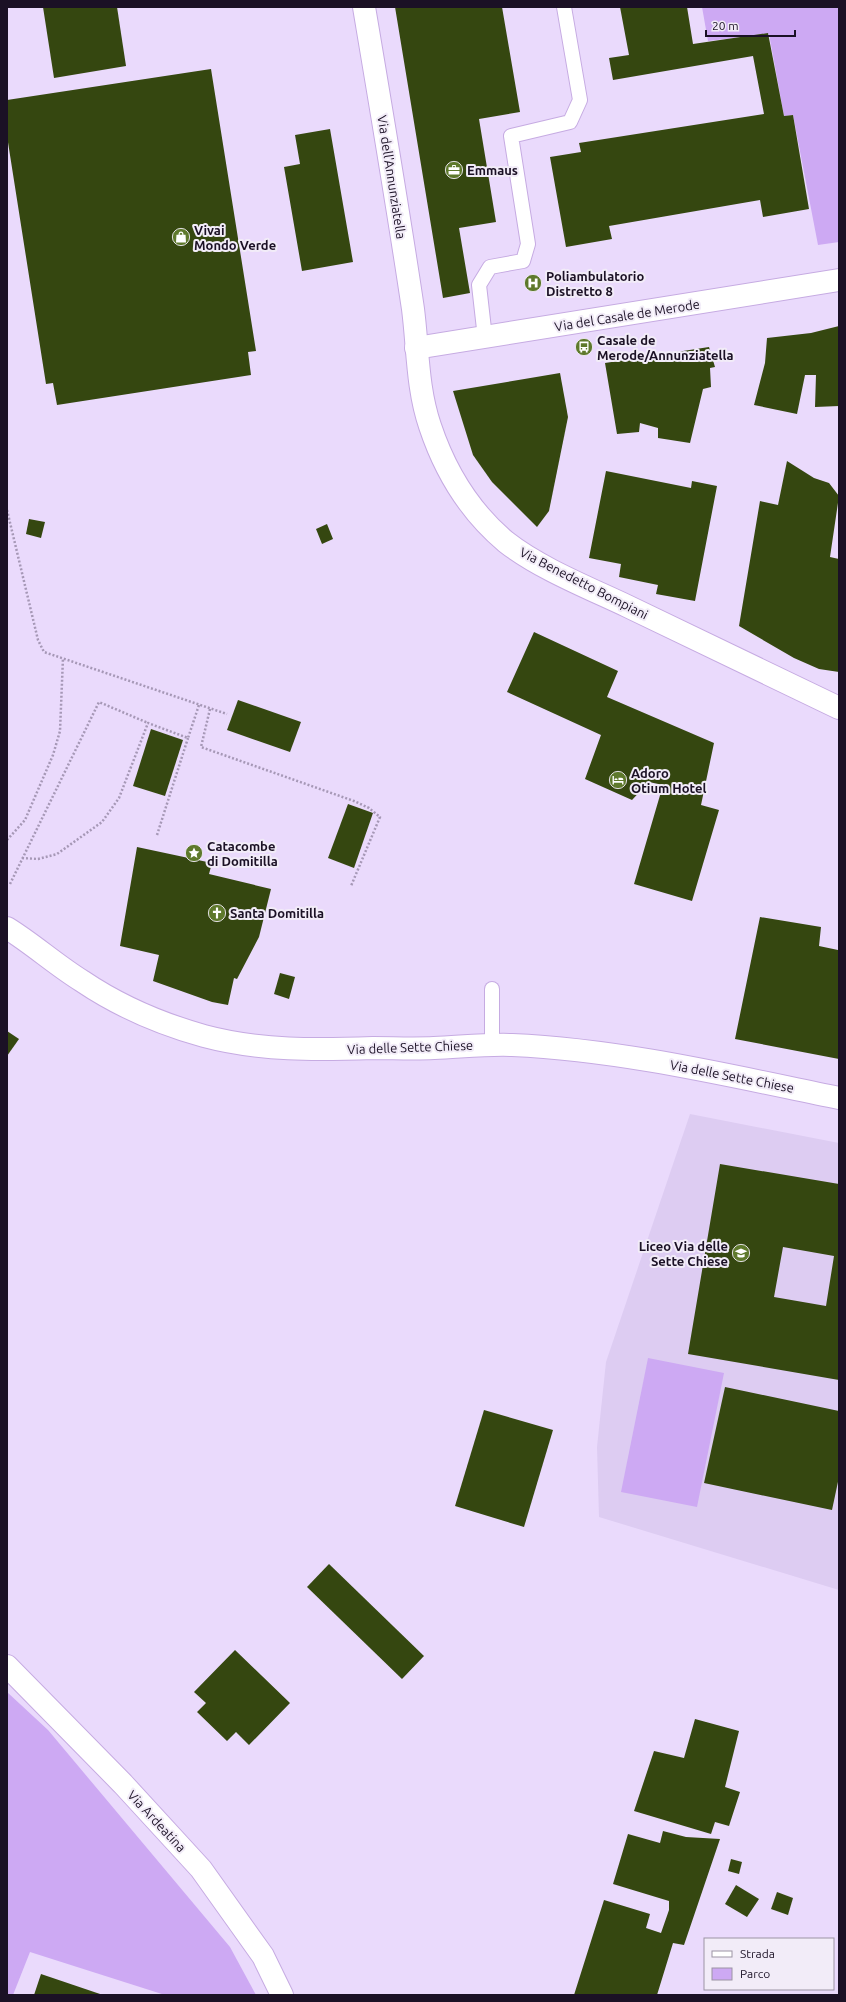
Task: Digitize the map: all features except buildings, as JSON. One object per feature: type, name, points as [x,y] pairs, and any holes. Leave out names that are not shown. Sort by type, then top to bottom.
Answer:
[{"type":"street","name":"Via dell'Annunziatella","points":[[364,7],[413,312],[416,348]]},
{"type":"street","name":"Via del Casale de Merode","points":[[416,348],[839,280]]},
{"type":"street","name":"Via Benedetto Bompiani","points":[[416,348],[421,392],[427,416],[437,445],[449,471],[464,497],[477,513],[508,543],[573,580],[839,708]]},
{"type":"street","name":"Via delle Sette Chiese","points":[[7,928],[82,982],[110,999],[150,1017],[205,1036],[282,1048],[318,1050],[432,1048],[492,1045],[544,1047],[630,1057],[724,1073],[839,1098]]},
{"type":"street","name":"Via Ardeatina","points":[[7,1666],[123,1784],[201,1869],[263,1956],[282,1995]]},
{"type":"lane","points":[[485,338],[479,285],[490,267],[523,261],[528,244],[511,136],[570,122],[580,100],[564,7]]},
{"type":"lane","points":[[492,989],[492,1045]]},
{"type":"path","points":[[7,510],[38,640],[44,652],[227,714]]},
{"type":"path","points":[[7,840],[25,820],[53,755],[60,731],[63,658]]},
{"type":"path","points":[[10,884],[99,702],[188,738]]},
{"type":"path","points":[[157,835],[199,705]]},
{"type":"path","points":[[210,709],[201,747],[354,801],[369,808],[380,817],[351,886]]},
{"type":"path","points":[[22,858],[38,859],[56,854],[102,822],[119,798],[148,723]]},
{"type":"shaded area","name":"Liceo Via delle Sette Chiese","points":[[690,1114],[839,1143],[839,1590],[599,1517],[597,1447],[606,1362]]},
{"type":"green space","points":[[702,7],[839,7],[839,242],[818,245],[793,115],[784,116],[769,34],[708,41]]},
{"type":"green space","points":[[648,1358],[724,1373],[697,1507],[621,1492]]},
{"type":"green space","points":[[7,1692],[48,1730],[230,1947],[256,1995],[165,1995],[30,1952],[13,1995],[7,1995]]},
{"type":"place","name":"Emmaus","points":[[454,170]]},
{"type":"place","name":"Vivai Mondo Verde","points":[[181,237]]},
{"type":"place","name":"Poliambulatorio Distretto 8","points":[[533,283]]},
{"type":"place","name":"Casale de Merode/Annunziatella","points":[[584,347]]},
{"type":"place","name":"Adoro Otium Hotel","points":[[618,780]]},
{"type":"place","name":"Catacombe di Domitilla","points":[[194,853]]},
{"type":"place","name":"Santa Domitilla","points":[[217,913]]},
{"type":"place","name":"Liceo Via delle Sette Chiese","points":[[741,1253]]}]
